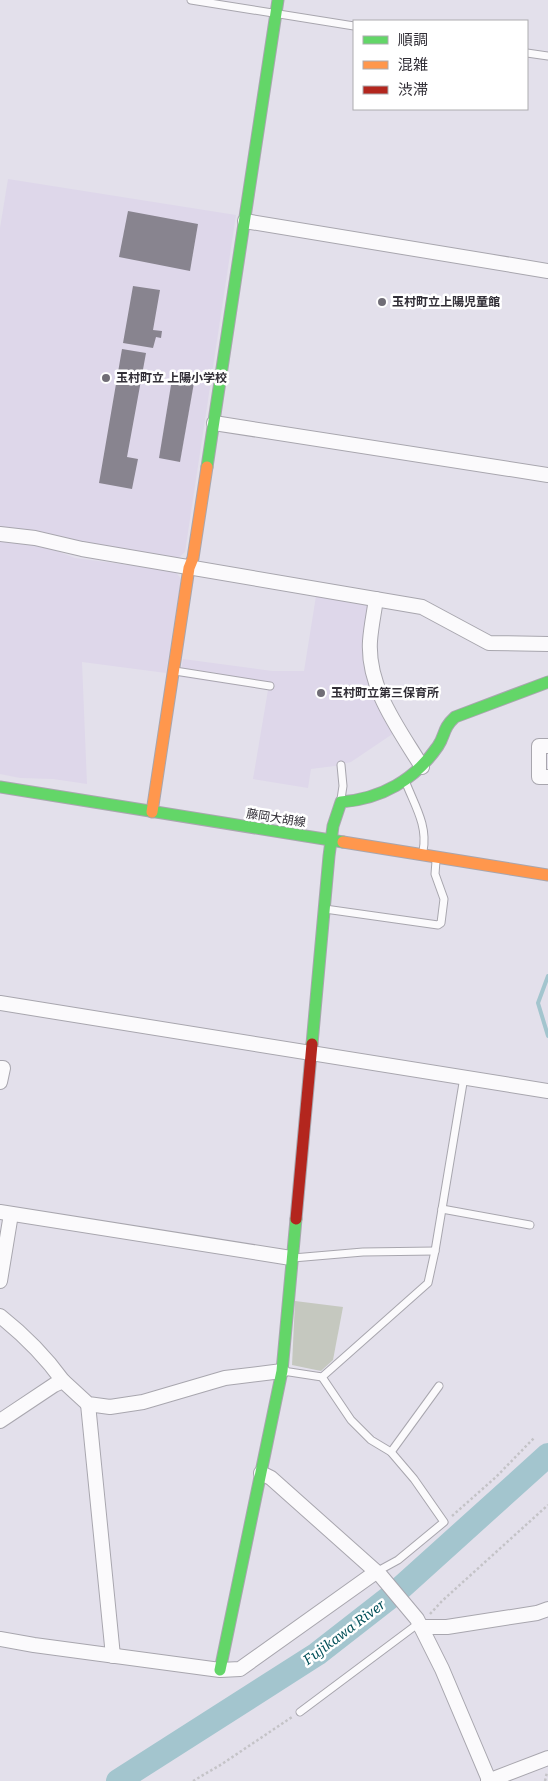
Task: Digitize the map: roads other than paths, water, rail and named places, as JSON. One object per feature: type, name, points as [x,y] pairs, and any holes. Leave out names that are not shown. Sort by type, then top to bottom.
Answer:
[{"type":"street","points":[[152,812],[214,423],[278,0]]},
{"type":"street","points":[[245,221],[548,271]]},
{"type":"street","points":[[214,423],[548,475]]},
{"type":"street","points":[[0,534],[35,538],[82,549],[422,607],[490,643],[548,644]]},
{"type":"street","points":[[376,599],[370,642],[371,664],[379,692],[386,707],[422,767]]},
{"type":"street","points":[[220,1670],[282,1370],[333,826],[341,802],[358,800],[384,793],[405,781],[422,767],[440,743],[446,726],[455,717],[548,682]]},
{"type":"street","points":[[548,746],[539,746],[539,777],[548,777]]},
{"type":"street","name":"藤岡大胡線","points":[[0,787],[548,875]]},
{"type":"street","points":[[0,1003],[548,1091]]},
{"type":"street","points":[[0,1068],[2,1068],[0,1082]]},
{"type":"street","points":[[0,1281],[5,1213],[292,1258]]},
{"type":"street","points":[[0,1316],[23,1334],[63,1382],[88,1404],[110,1407],[143,1402],[225,1378],[282,1370]]},
{"type":"street","points":[[0,1421],[54,1385],[63,1382]]},
{"type":"street","points":[[88,1404],[112,1656]]},
{"type":"street","points":[[260,1473],[271,1478],[378,1574],[419,1623],[442,1669],[488,1780],[548,1758]]},
{"type":"street","points":[[0,1639],[220,1670],[240,1669],[378,1574]]},
{"type":"street","points":[[419,1623],[456,1625],[537,1613],[548,1609]]},
{"type":"lane","points":[[191,0],[353,26]]},
{"type":"lane","points":[[528,53],[548,56]]},
{"type":"lane","points":[[175,671],[270,686]]},
{"type":"lane","points":[[341,765],[343,786],[341,802]]},
{"type":"lane","points":[[405,781],[423,825],[422,855]]},
{"type":"lane","points":[[324,908],[438,925],[441,923],[444,899],[435,874],[436,858]]},
{"type":"lane","points":[[322,1377],[428,1283],[464,1077]]},
{"type":"lane","points":[[442,1209],[530,1225]]},
{"type":"lane","points":[[292,1258],[363,1252],[435,1251]]},
{"type":"lane","points":[[282,1370],[322,1377],[351,1420],[371,1440],[391,1452],[444,1522],[378,1574]]},
{"type":"lane","points":[[391,1452],[439,1386]]},
{"type":"lane","points":[[300,1712],[419,1623]]},
{"type":"waterway","points":[[548,976],[538,1003],[548,1036]]},
{"type":"waterway","name":"Fujikawa River","points":[[118,1781],[317,1654],[394,1594],[548,1455]]},
{"type":"place","name":"玉村町立上陽児童館","points":[[382,302]]},
{"type":"place","name":"玉村町立 上陽小学校","points":[[106,378]]},
{"type":"place","name":"玉村町立第三保育所","points":[[321,693]]}]
